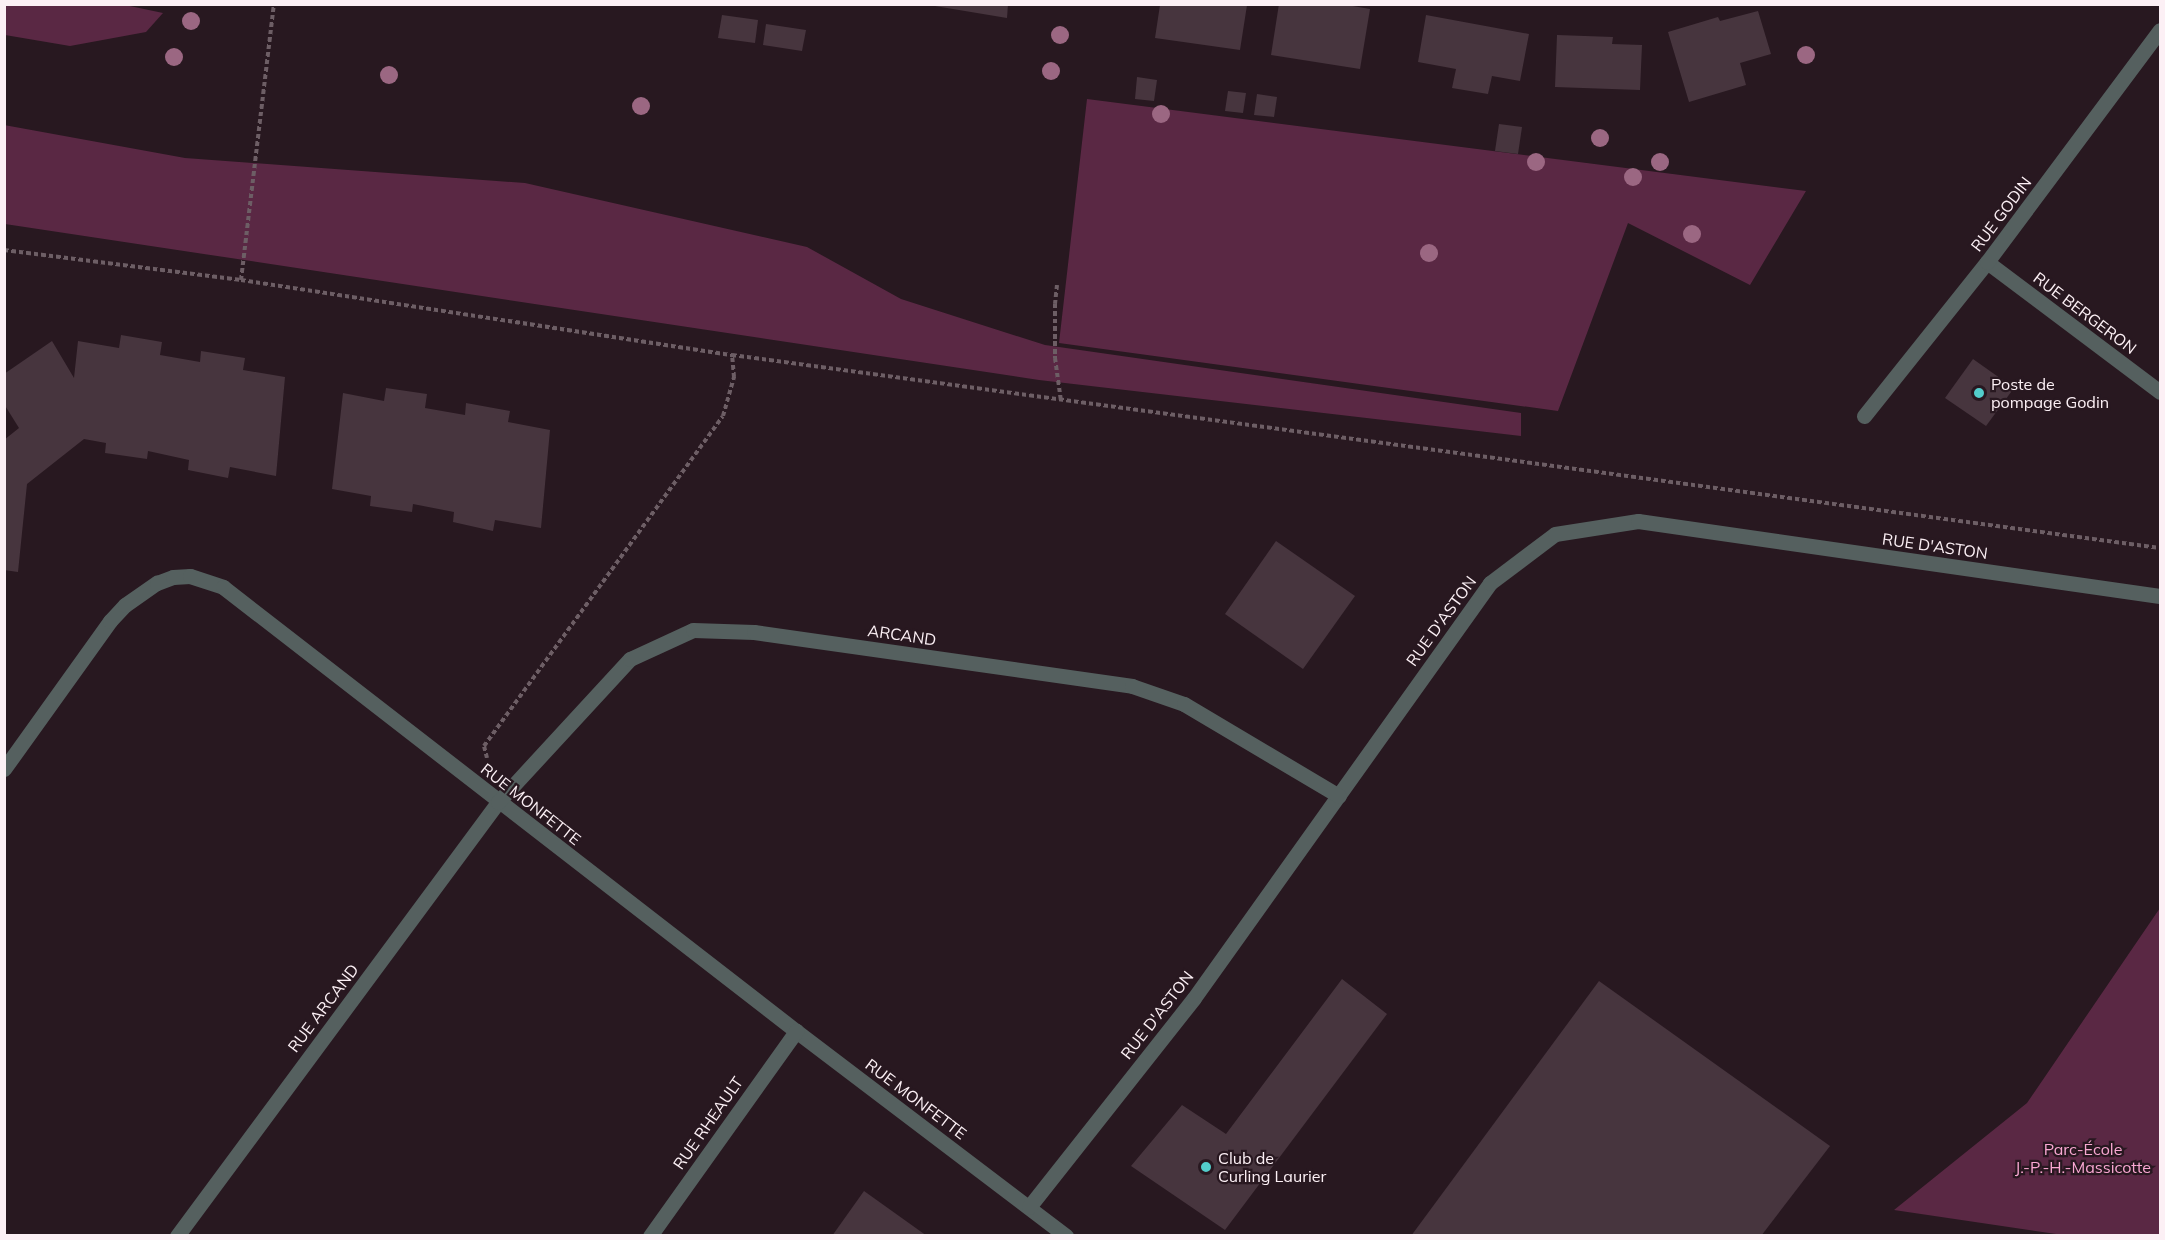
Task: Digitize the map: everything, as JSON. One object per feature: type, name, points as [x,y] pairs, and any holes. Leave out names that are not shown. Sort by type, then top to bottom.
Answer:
[{"type":"street","name":"RUE GODIN","points":[[1864,416],[1987,262],[2160,30]]},
{"type":"street","name":"RUE BERGERON","points":[[1987,262],[2160,392]]},
{"type":"street","name":"RUE D'ASTON","points":[[1029,1207],[1194,998],[1490,583],[1555,534],[1638,521],[2160,596]]},
{"type":"street","name":"RUE MONFETTE","points":[[4,769],[110,621],[125,605],[157,583],[173,577],[190,576],[223,587],[498,802],[1066,1236]]},
{"type":"street","name":"ARCAND","points":[[498,802],[630,659],[693,630],[754,632],[1132,686],[1184,704],[1339,796]]},
{"type":"street","name":"RUE ARCAND","points":[[177,1236],[498,802]]},
{"type":"street","name":"RUE RHEAULT","points":[[650,1236],[796,1031]]},
{"type":"path","points":[[241,280],[274,4]]},
{"type":"path","points":[[4,249],[241,280],[732,356],[2160,548]]},
{"type":"path","points":[[1057,285],[1054,304],[1055,358],[1060,401]]},
{"type":"path","points":[[498,802],[484,746],[723,416],[734,377],[732,356]]},
{"type":"green space","points":[[5,5],[125,5],[163,13],[146,32],[70,46],[5,35]]},
{"type":"green space","points":[[1087,99],[1806,191],[1750,285],[1628,223],[1558,411],[1059,343]]},
{"type":"green space","points":[[4,125],[185,158],[525,183],[807,247],[901,299],[1045,345],[1521,413],[1521,436],[1039,380],[5,224]]},
{"type":"green space","name":"Parc-École J.-P.-H.-Massicotte","points":[[2160,908],[2160,1235],[2063,1235],[1894,1210],[2027,1103]]},
{"type":"building","points":[[923,4],[1008,4],[1007,18]]},
{"type":"building","points":[[1279,4],[1341,4],[1370,9],[1360,69],[1271,55]]},
{"type":"building","points":[[1160,5],[1247,5],[1240,50],[1155,38]]},
{"type":"building","points":[[1758,11],[1771,54],[1740,63],[1746,85],[1689,102],[1668,32],[1718,17],[1720,21]]},
{"type":"building","points":[[722,15],[758,20],[755,43],[718,38]]},
{"type":"building","points":[[1426,15],[1529,34],[1520,81],[1492,76],[1488,94],[1452,88],[1456,69],[1418,62]]},
{"type":"building","points":[[766,24],[806,30],[802,51],[763,45]]},
{"type":"building","points":[[1557,35],[1613,37],[1612,44],[1642,45],[1640,90],[1555,87]]},
{"type":"building","points":[[1137,77],[1157,80],[1154,101],[1135,99]]},
{"type":"building","points":[[1228,91],[1246,93],[1243,113],[1225,111]]},
{"type":"building","points":[[1257,94],[1277,97],[1274,117],[1254,115]]},
{"type":"building","points":[[1499,124],[1522,127],[1518,154],[1495,151]]},
{"type":"building","points":[[121,335],[162,342],[160,355],[200,362],[201,351],[245,358],[243,370],[285,377],[276,476],[230,467],[228,478],[188,470],[189,460],[148,451],[147,459],[105,453],[106,443],[84,439],[27,484],[18,572],[4,570],[4,440],[19,428],[4,404],[4,374],[52,341],[74,378],[78,341],[119,348]]},
{"type":"building","name":"Poste de pompage Godin","points":[[1973,359],[2014,388],[1986,426],[1945,398]]},
{"type":"building","points":[[386,388],[427,394],[425,408],[465,415],[466,403],[510,411],[508,422],[550,430],[541,528],[495,520],[493,531],[453,522],[454,512],[413,504],[412,512],[370,506],[371,496],[332,489],[343,393],[384,401]]},
{"type":"building","points":[[1276,541],[1355,596],[1303,669],[1225,614]]},
{"type":"building","points":[[1342,979],[1387,1014],[1225,1230],[1131,1166],[1182,1105],[1226,1134]]},
{"type":"building","points":[[1599,981],[1830,1146],[1761,1236],[1411,1236]]},
{"type":"building","points":[[864,1191],[927,1236],[832,1236]]},
{"type":"place","name":"Poste de pompage Godin","points":[[1979,393]]},
{"type":"place","name":"Club de Curling Laurier","points":[[1206,1167]]}]
